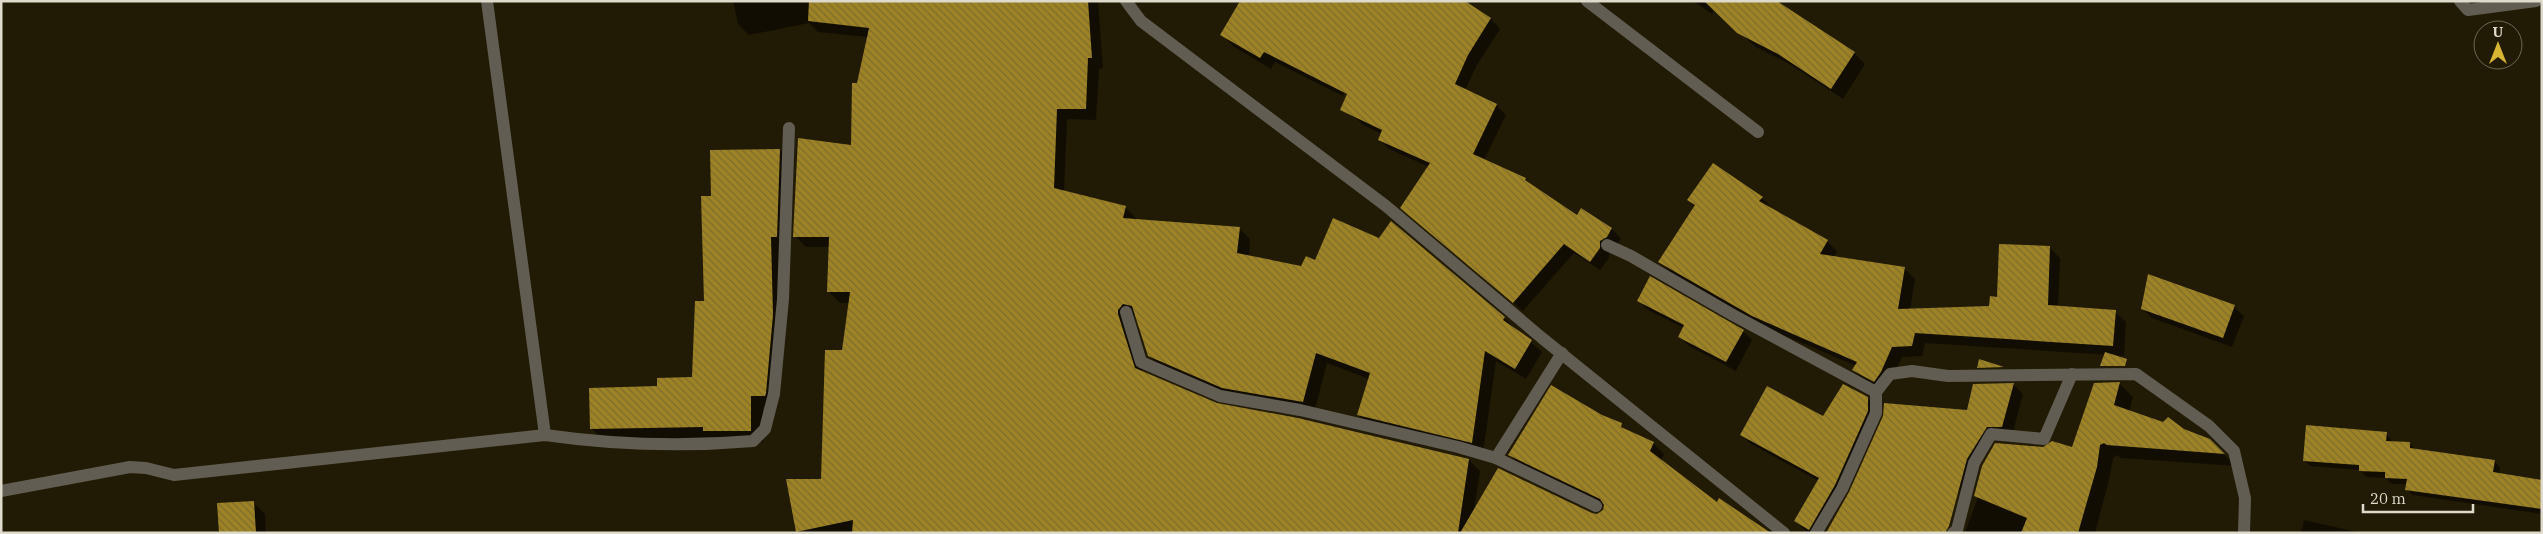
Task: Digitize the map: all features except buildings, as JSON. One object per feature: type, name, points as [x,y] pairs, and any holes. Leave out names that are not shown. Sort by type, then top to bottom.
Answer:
[{"type":"street","points":[[487,1],[545,435]]},
{"type":"street","points":[[1126,1],[1141,21],[1386,206],[1562,354],[1778,531]]},
{"type":"street","points":[[1587,1],[1758,132]]},
{"type":"street","points":[[2460,1],[2468,10],[2537,1],[2542,5]]},
{"type":"street","points":[[1,491],[130,467],[146,468],[174,475],[545,435],[596,442],[698,445],[753,441],[765,429],[774,394],[783,299],[789,128]]},
{"type":"street","points":[[1608,245],[1876,392]]},
{"type":"street","points":[[1126,312],[1141,362],[1220,396],[1309,412],[1458,447],[1496,458],[1596,506]]},
{"type":"street","points":[[1496,458],[1562,354]]},
{"type":"street","points":[[1816,533],[1842,489],[1876,412],[1876,392],[1890,374],[1912,371],[1948,376],[2136,374],[2209,426],[2234,452],[2245,498],[2244,533]]},
{"type":"street","points":[[1953,533],[1956,530],[1974,463],[1991,434],[2044,439],[2072,374]]}]
